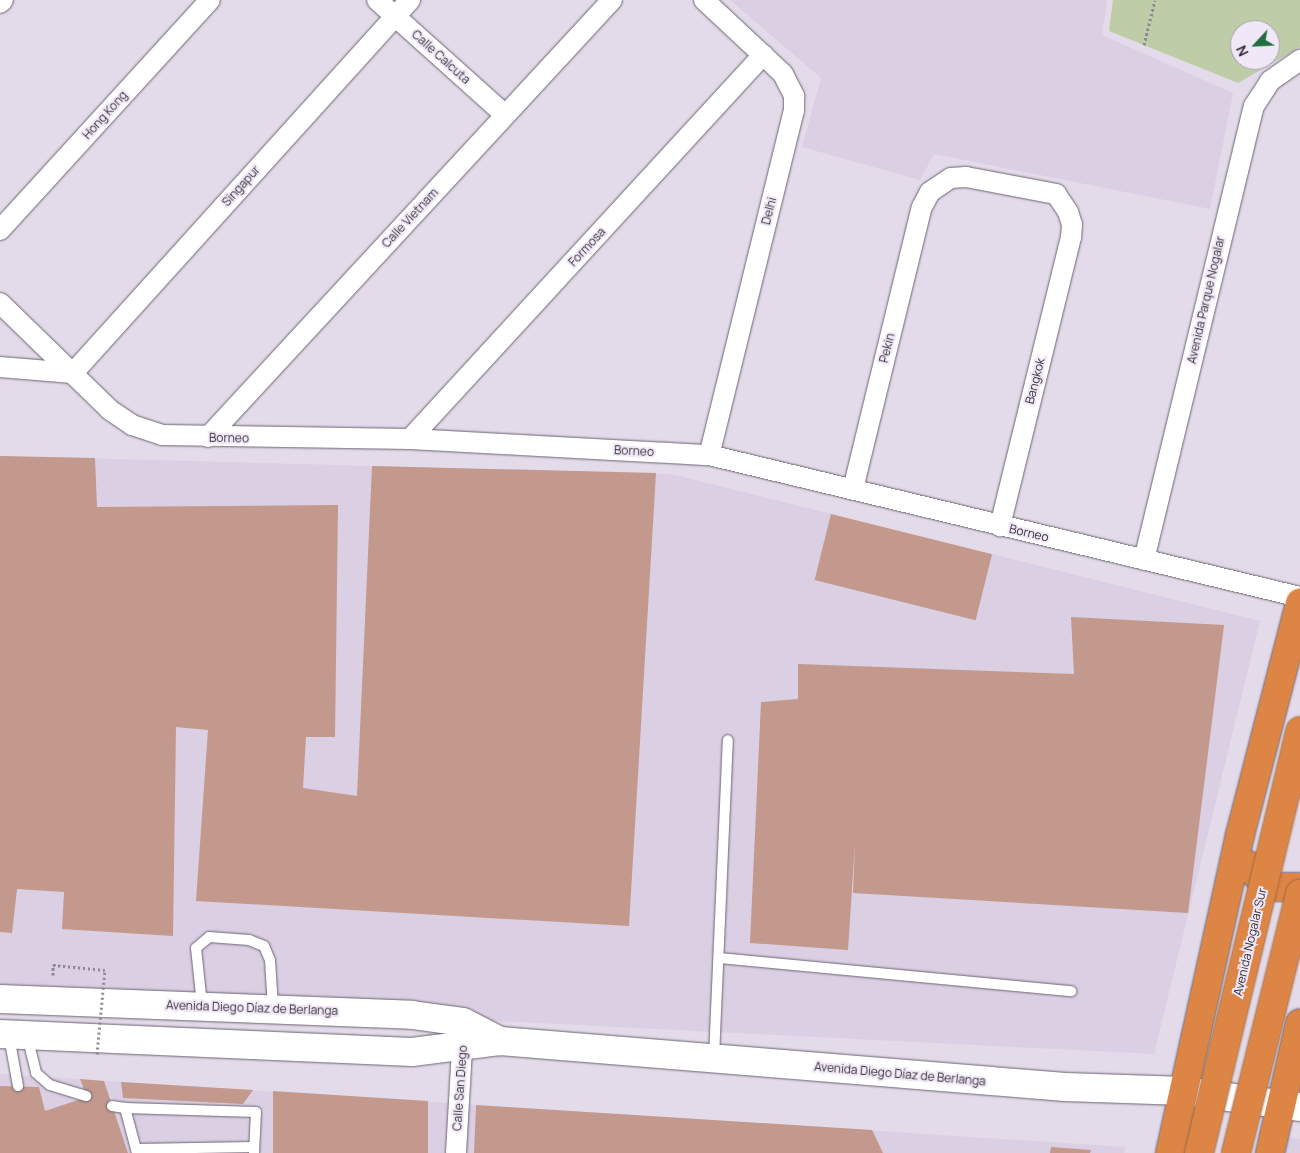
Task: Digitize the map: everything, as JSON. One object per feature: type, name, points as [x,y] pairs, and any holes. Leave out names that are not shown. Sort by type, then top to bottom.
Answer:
[{"type":"highway","points":[[1170,1153],[1240,835],[1300,603]]},
{"type":"highway","name":"Avenida Nogalar Sur","points":[[1199,1153],[1300,730]]},
{"type":"highway","points":[[1240,835],[1246,860],[1261,880],[1277,887],[1300,887]]},
{"type":"highway","points":[[1236,1153],[1300,894]]},
{"type":"highway","points":[[1270,1153],[1292,1106],[1300,1023]]},
{"type":"main road","name":"Avenida Diego Díaz de Berlanga","points":[[0,999],[273,1008],[412,1015],[463,1035],[500,1041],[1065,1087],[1185,1091],[1292,1106]]},
{"type":"main road","points":[[165,1004],[126,1019],[33,1018],[16,1025],[12,1034],[412,1052],[463,1035]]},
{"type":"main road","points":[[147,1040],[194,1023],[202,1006]]},
{"type":"main road","points":[[273,1008],[277,1022],[284,1027],[377,1038],[412,1052]]},
{"type":"street","points":[[0,3],[3,0]]},
{"type":"street","name":"Hong Kong","points":[[0,230],[210,0]]},
{"type":"street","name":"Calle Calcuta","points":[[377,0],[506,115]]},
{"type":"street","name":"Singapur","points":[[73,373],[410,0]]},
{"type":"street","name":"Calle Vietnam","points":[[208,438],[612,0]]},
{"type":"street","name":"Delhi","points":[[704,0],[791,84],[794,110],[709,455]]},
{"type":"street","name":"Formosa","points":[[410,439],[763,55]]},
{"type":"street","name":"Avenida Parque Nogalar","points":[[1144,560],[1254,106],[1270,81],[1300,60]]},
{"type":"street","name":"Pekin","points":[[853,489],[922,207],[930,192],[939,184],[966,177],[1056,194],[1068,212],[1072,224],[1071,237]]},
{"type":"street","name":"Bangkok","points":[[1000,526],[1071,237]]},
{"type":"street","name":"Borneo","points":[[0,303],[110,410],[132,425],[162,435],[208,438],[410,439],[709,455],[1300,597]]},
{"type":"street","points":[[0,367],[73,373]]},
{"type":"street","name":"Calle San Diego","points":[[456,1153],[463,1035]]},
{"type":"lane","points":[[714,1058],[728,740]]},
{"type":"lane","points":[[1232,1062],[1263,923]]},
{"type":"lane","points":[[202,1006],[196,948],[209,937],[249,940],[264,946],[270,960],[273,1008]]},
{"type":"lane","points":[[719,958],[1071,991]]},
{"type":"lane","points":[[12,1034],[18,1086]]},
{"type":"lane","points":[[12,1034],[36,1073],[50,1085],[86,1096]]},
{"type":"lane","points":[[112,1106],[256,1112],[254,1150],[137,1151],[125,1108]]},
{"type":"path","points":[[1144,44],[1155,0]]},
{"type":"path","points":[[53,965],[105,970],[97,1054]]},
{"type":"shaded area","points":[[730,0],[1107,0],[1102,35],[1233,93],[1210,209],[934,154],[920,180],[802,147],[821,78]]},
{"type":"shaded area","points":[[0,456],[671,474],[1260,621],[1154,1054],[0,996]]},
{"type":"shaded area","points":[[0,1074],[1126,1147],[1124,1153],[0,1153]]},
{"type":"shaded area","points":[[1286,1138],[1300,1139],[1300,1153],[1282,1153]]},
{"type":"green space","points":[[1113,0],[1300,0],[1300,47],[1280,59],[1280,20],[1230,20],[1230,70],[1260,70],[1238,83],[1109,31]]},
{"type":"building","points":[[0,456],[95,458],[97,507],[338,505],[335,737],[306,737],[303,788],[357,796],[372,466],[656,473],[629,926],[196,901],[208,730],[176,727],[173,936],[62,929],[64,892],[17,889],[12,933],[0,932]]},
{"type":"building","points":[[831,514],[992,554],[976,620],[815,580]]},
{"type":"building","points":[[1071,617],[1224,625],[1188,913],[853,893],[855,843],[848,950],[750,943],[761,702],[798,699],[798,664],[1074,674]]},
{"type":"building","points":[[80,1079],[104,1081],[128,1153],[0,1153],[0,1086],[39,1087],[45,1111],[87,1097]]},
{"type":"building","points":[[121,1082],[253,1090],[243,1104],[123,1098]]},
{"type":"building","points":[[273,1091],[428,1101],[428,1153],[273,1153]]},
{"type":"building","points":[[476,1105],[872,1130],[883,1153],[474,1153]]},
{"type":"building","points":[[1051,1147],[1091,1150],[1090,1153],[1050,1153]]}]
